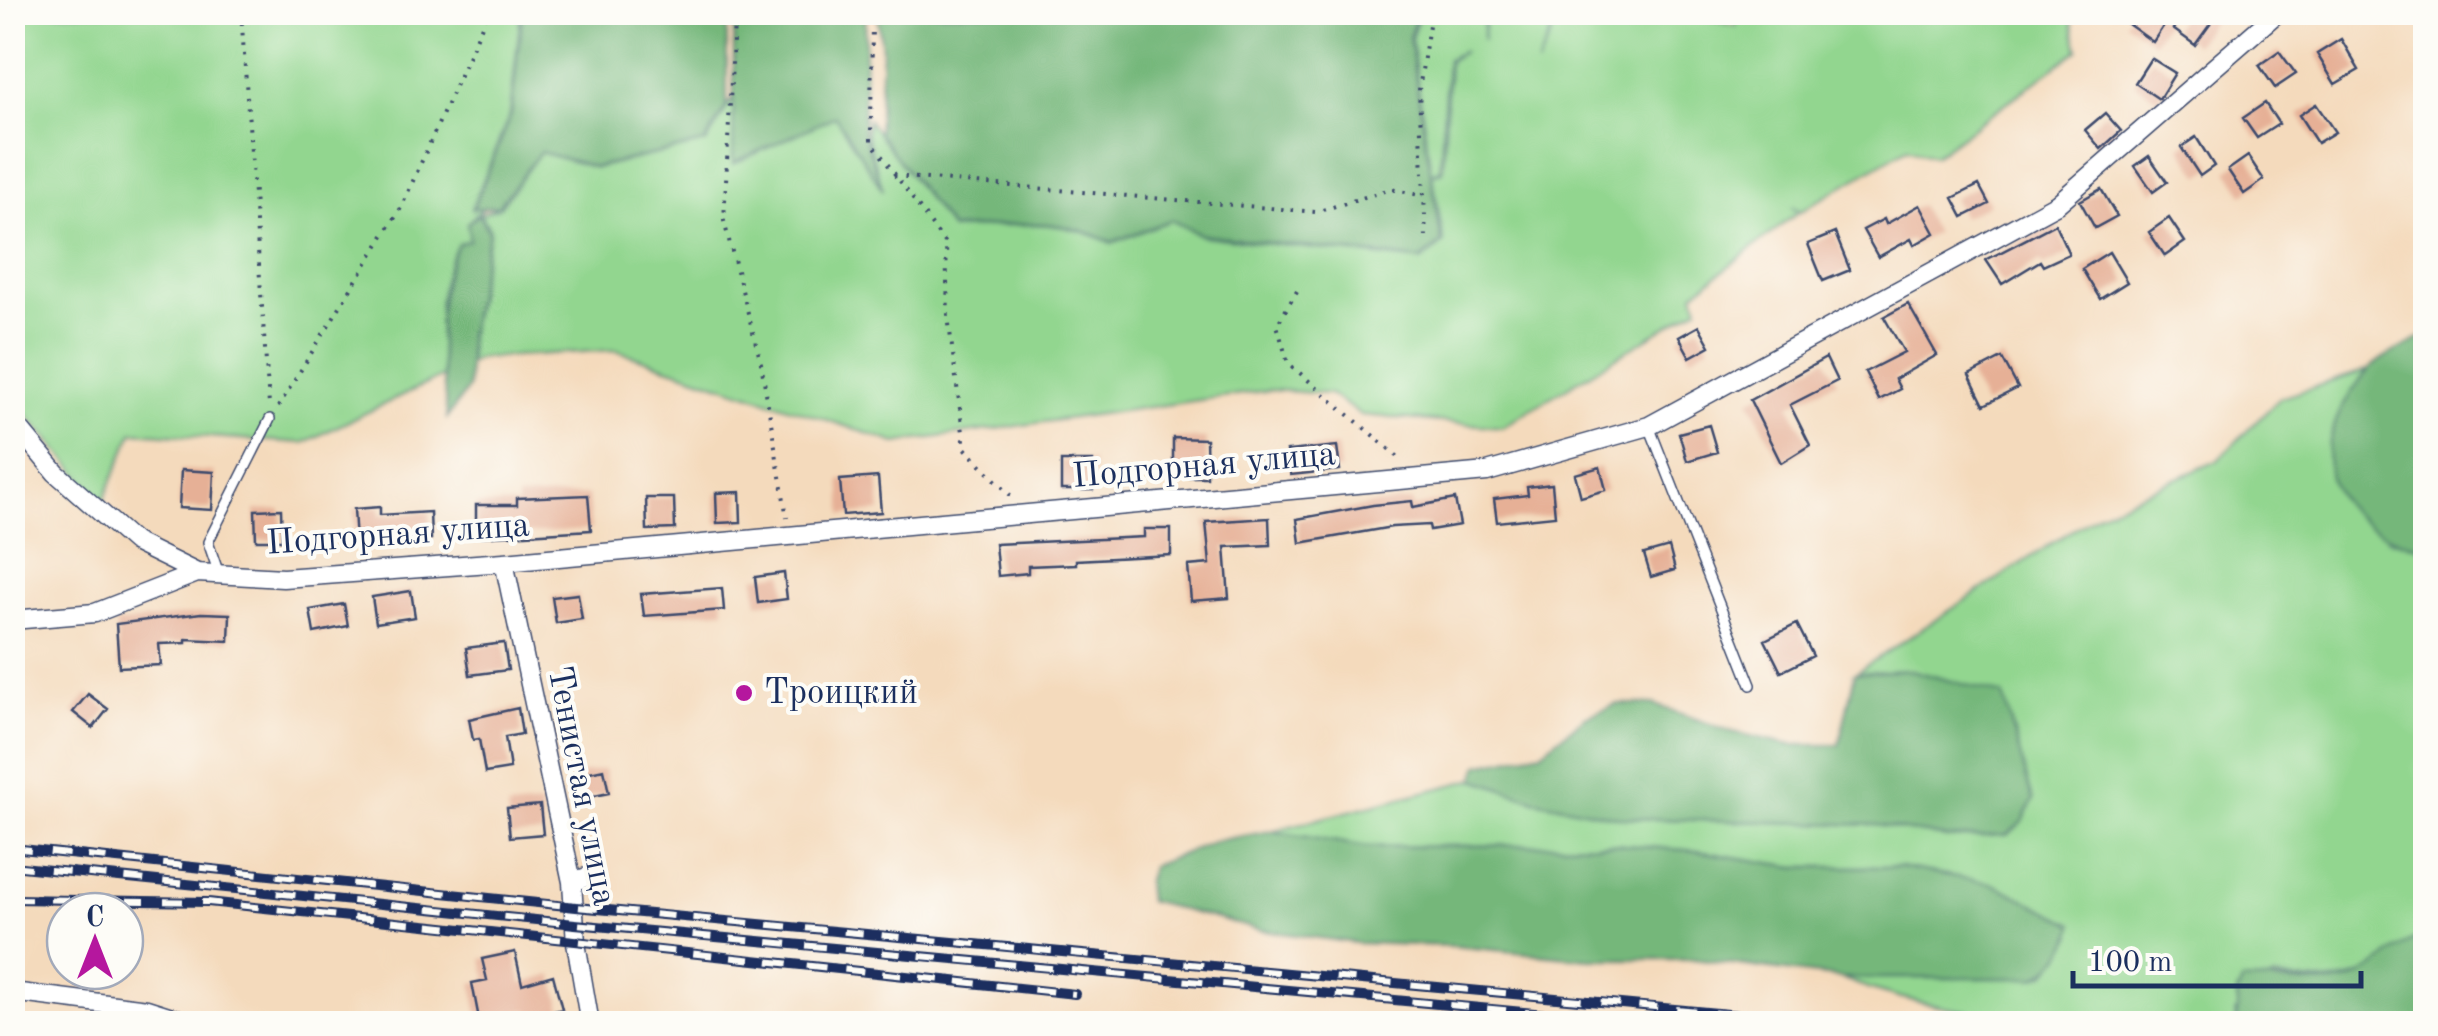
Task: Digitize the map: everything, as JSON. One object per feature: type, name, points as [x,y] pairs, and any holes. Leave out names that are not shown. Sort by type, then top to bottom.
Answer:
[{"type":"street","name":"Подгорная улица","points":[[12,420],[56,472],[134,542],[196,573],[220,578],[284,578],[504,562],[790,532],[1030,515],[1488,472],[1649,426],[2057,204],[2278,12]]},
{"type":"street","name":"Тенистая улица","points":[[504,562],[572,882],[576,943],[590,1024]]},
{"type":"street","points":[[12,620],[95,614],[196,573]]},
{"type":"street","points":[[572,882],[593,875]]},
{"type":"street","points":[[12,992],[147,1009],[194,1024]]},
{"type":"lane","points":[[220,578],[208,542],[270,419]]},
{"type":"lane","points":[[1649,426],[1751,684]]},
{"type":"path","points":[[241,12],[249,71],[270,419]]},
{"type":"path","points":[[270,419],[401,208],[488,12]]},
{"type":"path","points":[[726,12],[734,22],[724,221],[761,364],[790,532]]},
{"type":"path","points":[[872,12],[871,141],[946,245],[948,316],[965,448],[1030,515]]},
{"type":"path","points":[[1426,237],[1419,90],[1432,12]]},
{"type":"path","points":[[894,176],[1316,212],[1391,189],[1424,196]]},
{"type":"path","points":[[1297,291],[1278,325],[1288,363],[1423,478]]},
{"type":"green space","points":[[718,12],[727,16],[727,105],[705,143],[595,167],[540,152],[499,206],[473,209],[511,115],[522,13]]},
{"type":"green space","points":[[1736,12],[2070,13],[2078,50],[1934,156],[1907,148],[1801,211],[1792,207],[1799,212],[1694,293],[1698,307],[1502,427],[1361,415],[1330,394],[1271,390],[896,443],[616,350],[479,358],[469,363],[469,335],[490,230],[480,214],[500,207],[540,152],[595,168],[706,143],[734,96],[733,164],[835,116],[883,190],[866,133],[868,120],[951,230],[1051,225],[1112,243],[1171,220],[1202,236],[1421,261],[1444,243],[1432,175],[1442,172],[1443,167],[1449,61],[1464,51],[1447,59],[1440,170],[1431,173],[1411,38],[1420,13],[1483,13],[1483,41],[1485,13],[1559,13],[1537,66],[1561,13],[1690,13],[1736,26]]},
{"type":"green space","points":[[12,13],[521,13],[510,114],[472,208],[482,209],[467,223],[470,240],[458,244],[444,278],[439,324],[443,376],[303,443],[133,432],[103,502],[13,399]]},
{"type":"green space","points":[[734,13],[866,13],[863,133],[883,190],[835,116],[733,163]]},
{"type":"green space","points":[[877,13],[1418,13],[1409,37],[1442,243],[1420,260],[1202,235],[1171,220],[1112,242],[1050,224],[951,229],[878,133],[882,48]]},
{"type":"green space","points":[[479,215],[489,231],[468,335],[468,388],[447,418],[440,330],[443,287],[458,244],[470,240],[467,223]]},
{"type":"green space","points":[[2425,336],[2425,548],[2391,537],[2364,522],[2344,504],[2332,482],[2328,458],[2332,431],[2366,373],[2386,356]]},
{"type":"green space","points":[[2367,370],[2341,413],[2388,539],[2425,548],[2426,937],[2411,942],[2361,975],[2324,982],[2273,978],[2235,1012],[2237,1024],[2087,1022],[1985,1014],[1887,994],[1841,978],[2033,978],[2047,973],[2073,935],[1901,867],[1795,867],[1697,851],[1611,844],[1368,847],[1271,831],[1475,779],[1535,800],[1623,818],[1877,825],[1947,838],[2003,696],[1911,670],[1855,673],[2098,513],[2217,461],[2280,398]]},
{"type":"green space","points":[[1911,670],[2003,695],[2033,800],[2023,822],[2007,835],[1947,838],[1877,825],[1623,818],[1535,800],[1475,779],[1479,765],[1541,752],[1585,717],[1617,704],[1653,704],[1733,732],[1791,745],[1839,745],[1855,673]]},
{"type":"green space","points":[[1271,831],[1368,847],[1611,844],[1697,851],[1795,867],[1901,867],[1991,883],[2074,924],[2060,956],[2033,978],[1841,978],[1693,959],[1589,959],[1452,946],[1356,943],[1260,930],[1148,901],[1146,883],[1152,866],[1215,841]]},
{"type":"green space","points":[[2425,937],[2425,1023],[2237,1023],[2237,993],[2243,981],[2344,981]]},
{"type":"building","points":[[2132,12],[2152,12],[2166,22],[2153,42],[2125,22]]},
{"type":"building","points":[[2185,12],[2219,12],[2195,45],[2173,29]]},
{"type":"building","points":[[2341,39],[2359,70],[2335,84],[2317,54]]},
{"type":"building","points":[[2279,51],[2296,74],[2275,88],[2259,65]]},
{"type":"building","points":[[2151,58],[2175,73],[2159,99],[2135,83]]},
{"type":"building","points":[[2265,103],[2279,124],[2257,138],[2243,118]]},
{"type":"building","points":[[2316,104],[2335,132],[2317,143],[2299,115]]},
{"type":"building","points":[[2105,113],[2121,131],[2101,149],[2085,130]]},
{"type":"building","points":[[2196,137],[2214,166],[2200,176],[2181,147]]},
{"type":"building","points":[[2149,156],[2167,182],[2153,192],[2135,166]]},
{"type":"building","points":[[2248,156],[2264,180],[2244,194],[2228,170]]},
{"type":"building","points":[[1979,185],[1989,204],[1963,217],[1953,198]]},
{"type":"building","points":[[2101,189],[2117,216],[2095,228],[2080,201]]},
{"type":"building","points":[[1920,205],[1935,233],[1914,245],[1911,239],[1878,257],[1863,230],[1884,219],[1886,224]]},
{"type":"building","points":[[2169,218],[2185,242],[2165,256],[2149,232]]},
{"type":"building","points":[[2055,224],[2069,254],[2043,266],[2040,261],[2002,284],[1986,260]]},
{"type":"building","points":[[1835,233],[1850,270],[1823,281],[1808,244]]},
{"type":"building","points":[[2109,252],[2127,282],[2100,299],[2082,269]]},
{"type":"building","points":[[1908,304],[1937,355],[1895,379],[1900,389],[1879,400],[1865,372],[1904,352],[1884,317]]},
{"type":"building","points":[[1699,326],[1710,346],[1690,357],[1679,337]]},
{"type":"building","points":[[1826,358],[1837,381],[1790,405],[1810,445],[1781,463],[1750,400]]},
{"type":"building","points":[[2002,358],[2018,388],[1984,405],[1969,375]]},
{"type":"building","points":[[1709,425],[1717,452],[1687,461],[1679,433]]},
{"type":"building","points":[[1173,438],[1206,439],[1207,477],[1173,477]]},
{"type":"building","points":[[1337,446],[1340,470],[1291,475],[1287,451]]},
{"type":"building","points":[[1061,461],[1093,461],[1093,490],[1061,490]]},
{"type":"building","points":[[1600,467],[1606,490],[1581,497],[1575,474]]},
{"type":"building","points":[[181,470],[214,472],[212,510],[179,508]]},
{"type":"building","points":[[878,477],[881,512],[843,515],[840,480]]},
{"type":"building","points":[[1552,484],[1555,516],[1497,522],[1494,499],[1528,495],[1527,487]]},
{"type":"building","points":[[740,492],[741,522],[717,523],[716,493]]},
{"type":"building","points":[[588,495],[591,530],[476,537],[476,505],[517,505],[517,498]]},
{"type":"building","points":[[646,498],[674,498],[675,529],[647,530]]},
{"type":"building","points":[[1455,499],[1460,525],[1430,530],[1429,525],[1392,527],[1300,543],[1297,519],[1373,505],[1412,501],[1413,507]]},
{"type":"building","points":[[380,507],[380,515],[430,512],[431,539],[356,542],[354,509]]},
{"type":"building","points":[[281,509],[282,540],[256,540],[255,510]]},
{"type":"building","points":[[1269,518],[1270,545],[1225,547],[1229,598],[1191,601],[1188,566],[1210,564],[1206,522]]},
{"type":"building","points":[[1144,529],[1171,529],[1171,555],[1076,560],[1076,564],[1028,566],[1028,573],[998,576],[995,544],[1144,537]]},
{"type":"building","points":[[1669,547],[1675,570],[1651,577],[1644,554]]},
{"type":"building","points":[[784,573],[787,599],[758,603],[755,577]]},
{"type":"building","points":[[722,588],[724,610],[644,616],[641,594]]},
{"type":"building","points":[[411,591],[415,617],[376,623],[372,597]]},
{"type":"building","points":[[578,594],[582,619],[556,623],[552,597]]},
{"type":"building","points":[[344,604],[348,626],[314,633],[310,610]]},
{"type":"building","points":[[201,613],[230,614],[229,641],[186,639],[186,643],[159,644],[161,665],[119,667],[116,624]]},
{"type":"building","points":[[1797,624],[1813,656],[1781,672],[1765,640]]},
{"type":"building","points":[[504,643],[508,670],[470,675],[466,648]]},
{"type":"building","points":[[88,694],[108,709],[93,728],[73,712]]},
{"type":"building","points":[[518,708],[522,734],[505,737],[510,769],[485,773],[479,739],[473,740],[469,719]]},
{"type":"building","points":[[604,769],[609,793],[584,798],[580,774]]},
{"type":"building","points":[[540,805],[543,834],[510,837],[507,808]]},
{"type":"building","points":[[515,952],[522,984],[553,975],[562,1009],[531,1017],[529,1010],[479,1019],[472,983],[487,980],[482,959]]},
{"type":"railway","points":[[12,848],[576,907],[1837,1024]]},
{"type":"railway","points":[[12,866],[575,924],[1654,1024]]},
{"type":"railway","points":[[12,899],[208,902],[1075,994]]},
{"type":"place","name":"Троицкий","points":[[744,693]]}]
